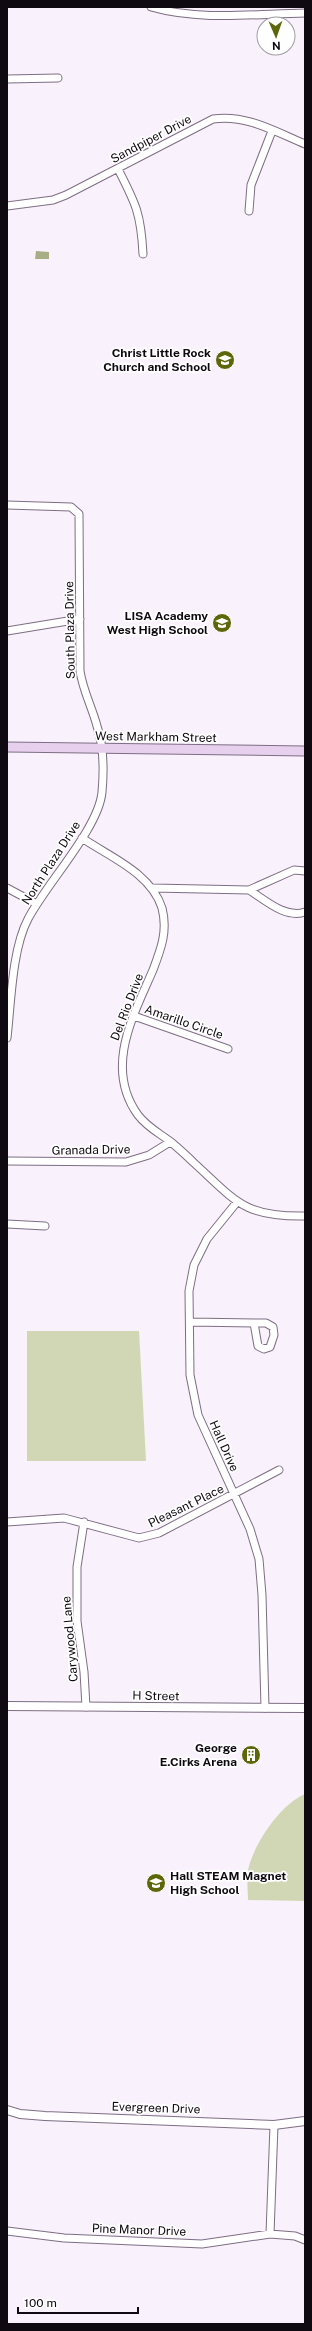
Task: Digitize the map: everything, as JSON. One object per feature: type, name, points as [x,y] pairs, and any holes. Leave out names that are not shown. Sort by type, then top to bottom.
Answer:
[{"type":"main road","name":"West Markham Street","points":[[7,747],[305,752]]},
{"type":"street","points":[[151,7],[182,14],[200,15],[305,13]]},
{"type":"street","points":[[7,79],[58,78]]},
{"type":"street","name":"Sandpiper Drive","points":[[7,206],[52,200],[66,195],[213,119],[236,118],[305,144]]},
{"type":"street","points":[[249,211],[251,185],[272,131]]},
{"type":"street","points":[[118,169],[138,209],[142,228],[143,254]]},
{"type":"street","name":"South Plaza Drive","points":[[7,506],[71,507],[79,514],[82,683],[98,727],[102,748]]},
{"type":"street","points":[[7,630],[80,619]]},
{"type":"street","name":"North Plaza Drive","points":[[7,1038],[20,940],[28,918],[82,838],[100,806],[102,793],[102,748]]},
{"type":"street","name":"Del Rio Drive","points":[[82,838],[134,871],[153,888],[163,914],[163,941],[123,1048],[121,1072],[123,1084],[129,1100],[138,1116],[170,1142],[237,1202],[260,1214],[305,1216]]},
{"type":"street","points":[[153,888],[249,890],[294,870],[305,871]]},
{"type":"street","points":[[7,888],[37,904]]},
{"type":"street","points":[[249,890],[284,911],[296,914],[305,912]]},
{"type":"street","name":"Amarillo Circle","points":[[134,1016],[228,1049]]},
{"type":"street","name":"Granada Drive","points":[[7,1161],[126,1162],[149,1155],[170,1142]]},
{"type":"street","name":"Hall Drive","points":[[237,1202],[207,1240],[196,1258],[189,1291],[190,1376],[194,1403],[251,1533],[259,1559],[262,1589],[265,1708]]},
{"type":"street","points":[[7,1224],[45,1226]]},
{"type":"street","points":[[190,1322],[254,1324]]},
{"type":"street","name":"Pleasant Place","points":[[7,1522],[64,1518],[84,1522],[134,1537],[145,1538],[159,1533],[234,1495],[279,1470]]},
{"type":"street","name":"Carywood Lane","points":[[84,1522],[77,1567],[77,1620],[84,1672],[86,1707]]},
{"type":"street","name":"H Street","points":[[7,1706],[305,1708]]},
{"type":"street","name":"Evergreen Drive","points":[[7,2110],[20,2114],[45,2116],[274,2125],[305,2121]]},
{"type":"street","points":[[270,2234],[274,2125]]},
{"type":"street","name":"Pine Manor Drive","points":[[7,2231],[64,2238],[202,2244],[270,2234],[295,2236],[305,2240]]},
{"type":"shaded area","points":[[36,251],[49,252],[49,259],[35,259]]},
{"type":"shaded area","points":[[27,1331],[139,1331],[146,1461],[27,1461]]},
{"type":"shaded area","points":[[305,1794],[305,1901],[248,1900],[248,1870],[257,1846],[271,1824],[287,1806]]},
{"type":"place","name":"Christ Little Rock Church and School","points":[[225,360]]},
{"type":"place","name":"LISA Academy West High School","points":[[222,623]]},
{"type":"place","name":"George E.Cirks Arena","points":[[251,1755]]},
{"type":"place","name":"Hall STEAM Magnet High School","points":[[156,1883]]}]
